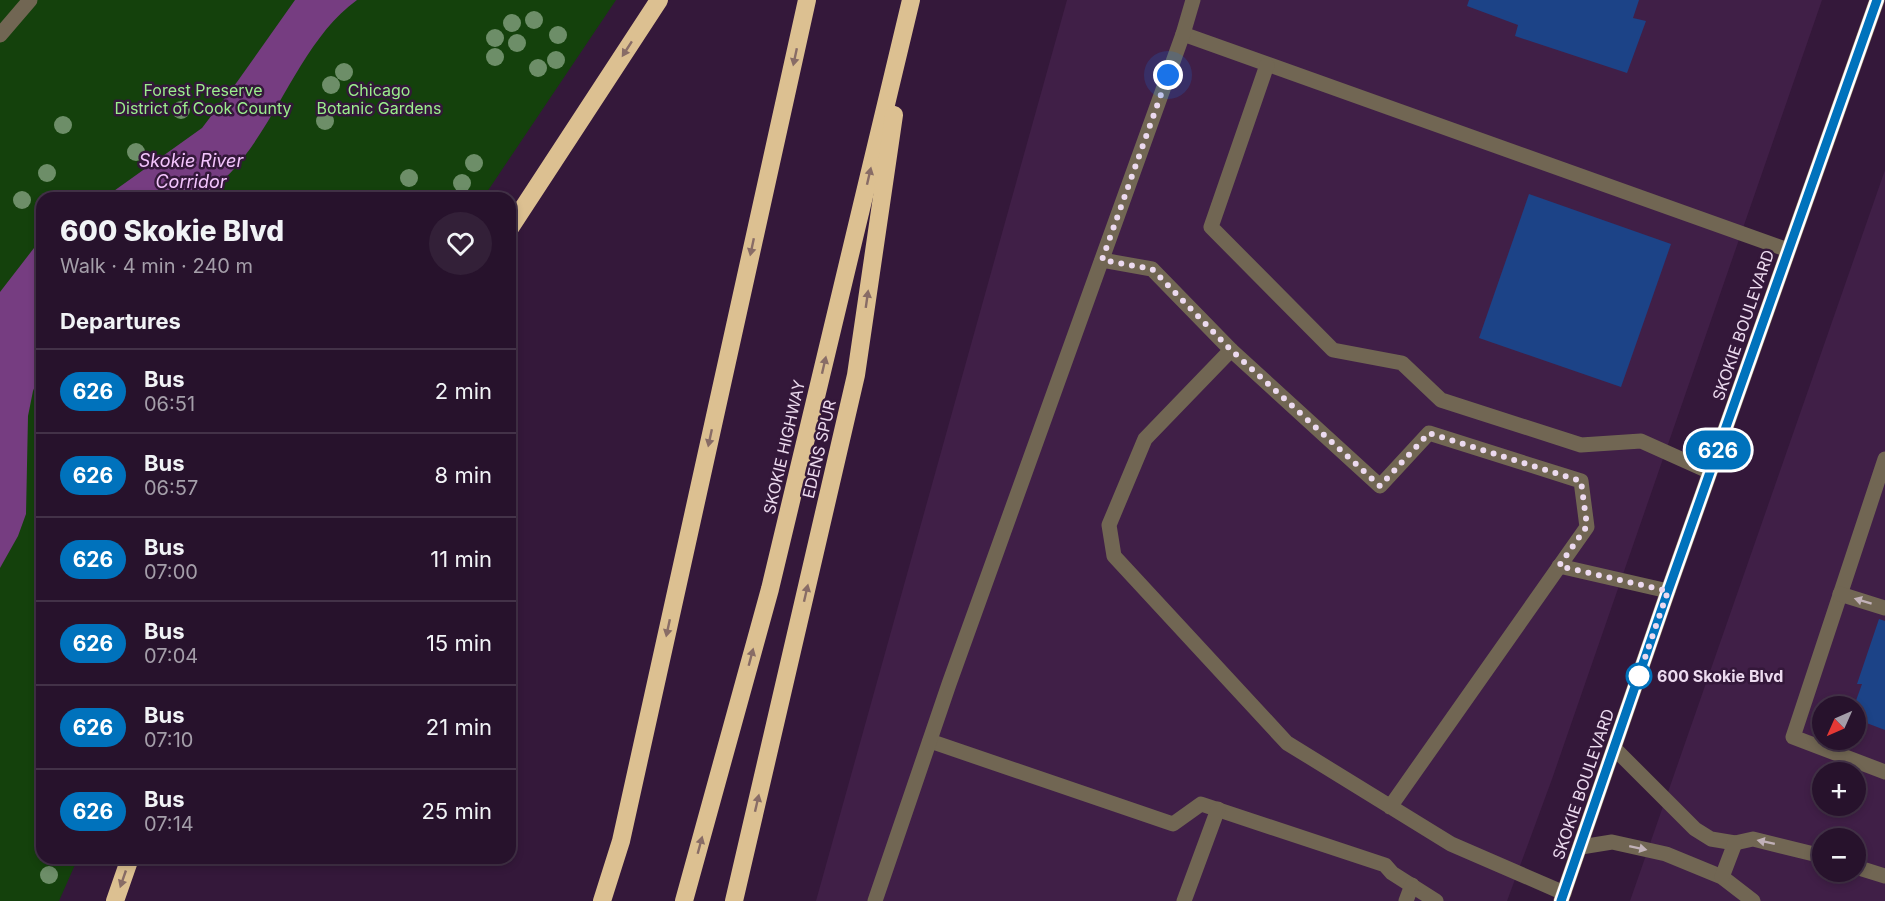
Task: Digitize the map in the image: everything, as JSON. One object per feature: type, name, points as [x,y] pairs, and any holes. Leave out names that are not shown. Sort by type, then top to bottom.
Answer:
[{"type":"highway","points":[[516,219],[658,0]]},
{"type":"highway","points":[[603,901],[624,830],[807,0]]},
{"type":"highway","name":"SKOKIE HIGHWAY","points":[[684,901],[770,589],[911,0]]},
{"type":"highway","name":"EDENS SPUR","points":[[734,901],[856,375],[911,0]]},
{"type":"highway","points":[[115,901],[128,864]]},
{"type":"main road","name":"SKOKIE BOULEVARD","points":[[1563,897],[1668,591],[1877,0]]},
{"type":"lane","points":[[0,35],[30,0]]},
{"type":"lane","points":[[875,901],[1183,34],[1193,0]]},
{"type":"lane","points":[[1183,34],[1788,250]]},
{"type":"lane","points":[[1267,65],[1211,227],[1333,350],[1402,363],[1441,400],[1581,445],[1641,441],[1710,472]]},
{"type":"lane","points":[[1102,260],[1152,269],[1231,350],[1380,486],[1429,433],[1581,481],[1587,526],[1390,807]]},
{"type":"lane","points":[[1231,350],[1145,439],[1109,525],[1114,556],[1287,743],[1451,844],[1563,897]]},
{"type":"lane","points":[[1885,459],[1792,736],[1885,772]]},
{"type":"lane","points":[[1559,566],[1668,591]]},
{"type":"lane","points":[[1840,594],[1885,608]]},
{"type":"lane","points":[[930,741],[1173,824],[1201,804],[1218,809],[1385,865],[1392,873],[1437,901]]},
{"type":"lane","points":[[1614,748],[1695,829],[1711,839],[1735,843],[1753,839],[1812,854]]},
{"type":"lane","points":[[1184,901],[1218,809]]},
{"type":"lane","points":[[1581,847],[1612,842],[1666,854],[1722,877],[1754,901]]},
{"type":"lane","points":[[1722,877],[1735,843]]},
{"type":"lane","points":[[1866,870],[1885,876]]},
{"type":"lane","points":[[1406,901],[1412,885]]},
{"type":"shaded area","points":[[1067,0],[1822,0],[1552,779],[1507,901],[816,901]]},
{"type":"shaded area","points":[[1885,170],[1885,901],[1630,901]]},
{"type":"green space","name":"Forest Preserve District of Cook County","points":[[0,0],[616,0],[487,192],[36,192],[36,864],[75,864],[59,901],[0,901]]},
{"type":"water","name":"Skokie River Corridor","points":[[295,0],[357,0],[334,20],[314,45],[263,130],[223,180],[207,192],[112,192],[202,128]]},
{"type":"water","points":[[36,246],[36,383],[28,416],[26,514],[18,536],[0,568],[0,292]]},
{"type":"building","points":[[1469,0],[1639,0],[1633,18],[1646,21],[1627,73],[1515,36],[1518,25],[1467,6]]},
{"type":"building","points":[[1529,194],[1671,244],[1621,387],[1479,338]]},
{"type":"building","points":[[1879,619],[1885,621],[1885,730],[1866,723],[1866,696],[1858,696],[1862,684],[1857,684]]},
{"type":"bus line","name":"626","points":[[1561,901],[1877,0]]},
{"type":"place","name":"600 Skokie Blvd","points":[[1639,676]]},
{"type":"route","points":[[1168,75],[1102,260],[1152,269],[1231,350],[1380,486],[1429,433],[1581,481],[1587,526],[1559,566],[1668,591],[1637,681],[1639,676]]},
{"type":"park label","name":"Chicago Botanic Gardens","points":[[379,99]]}]
